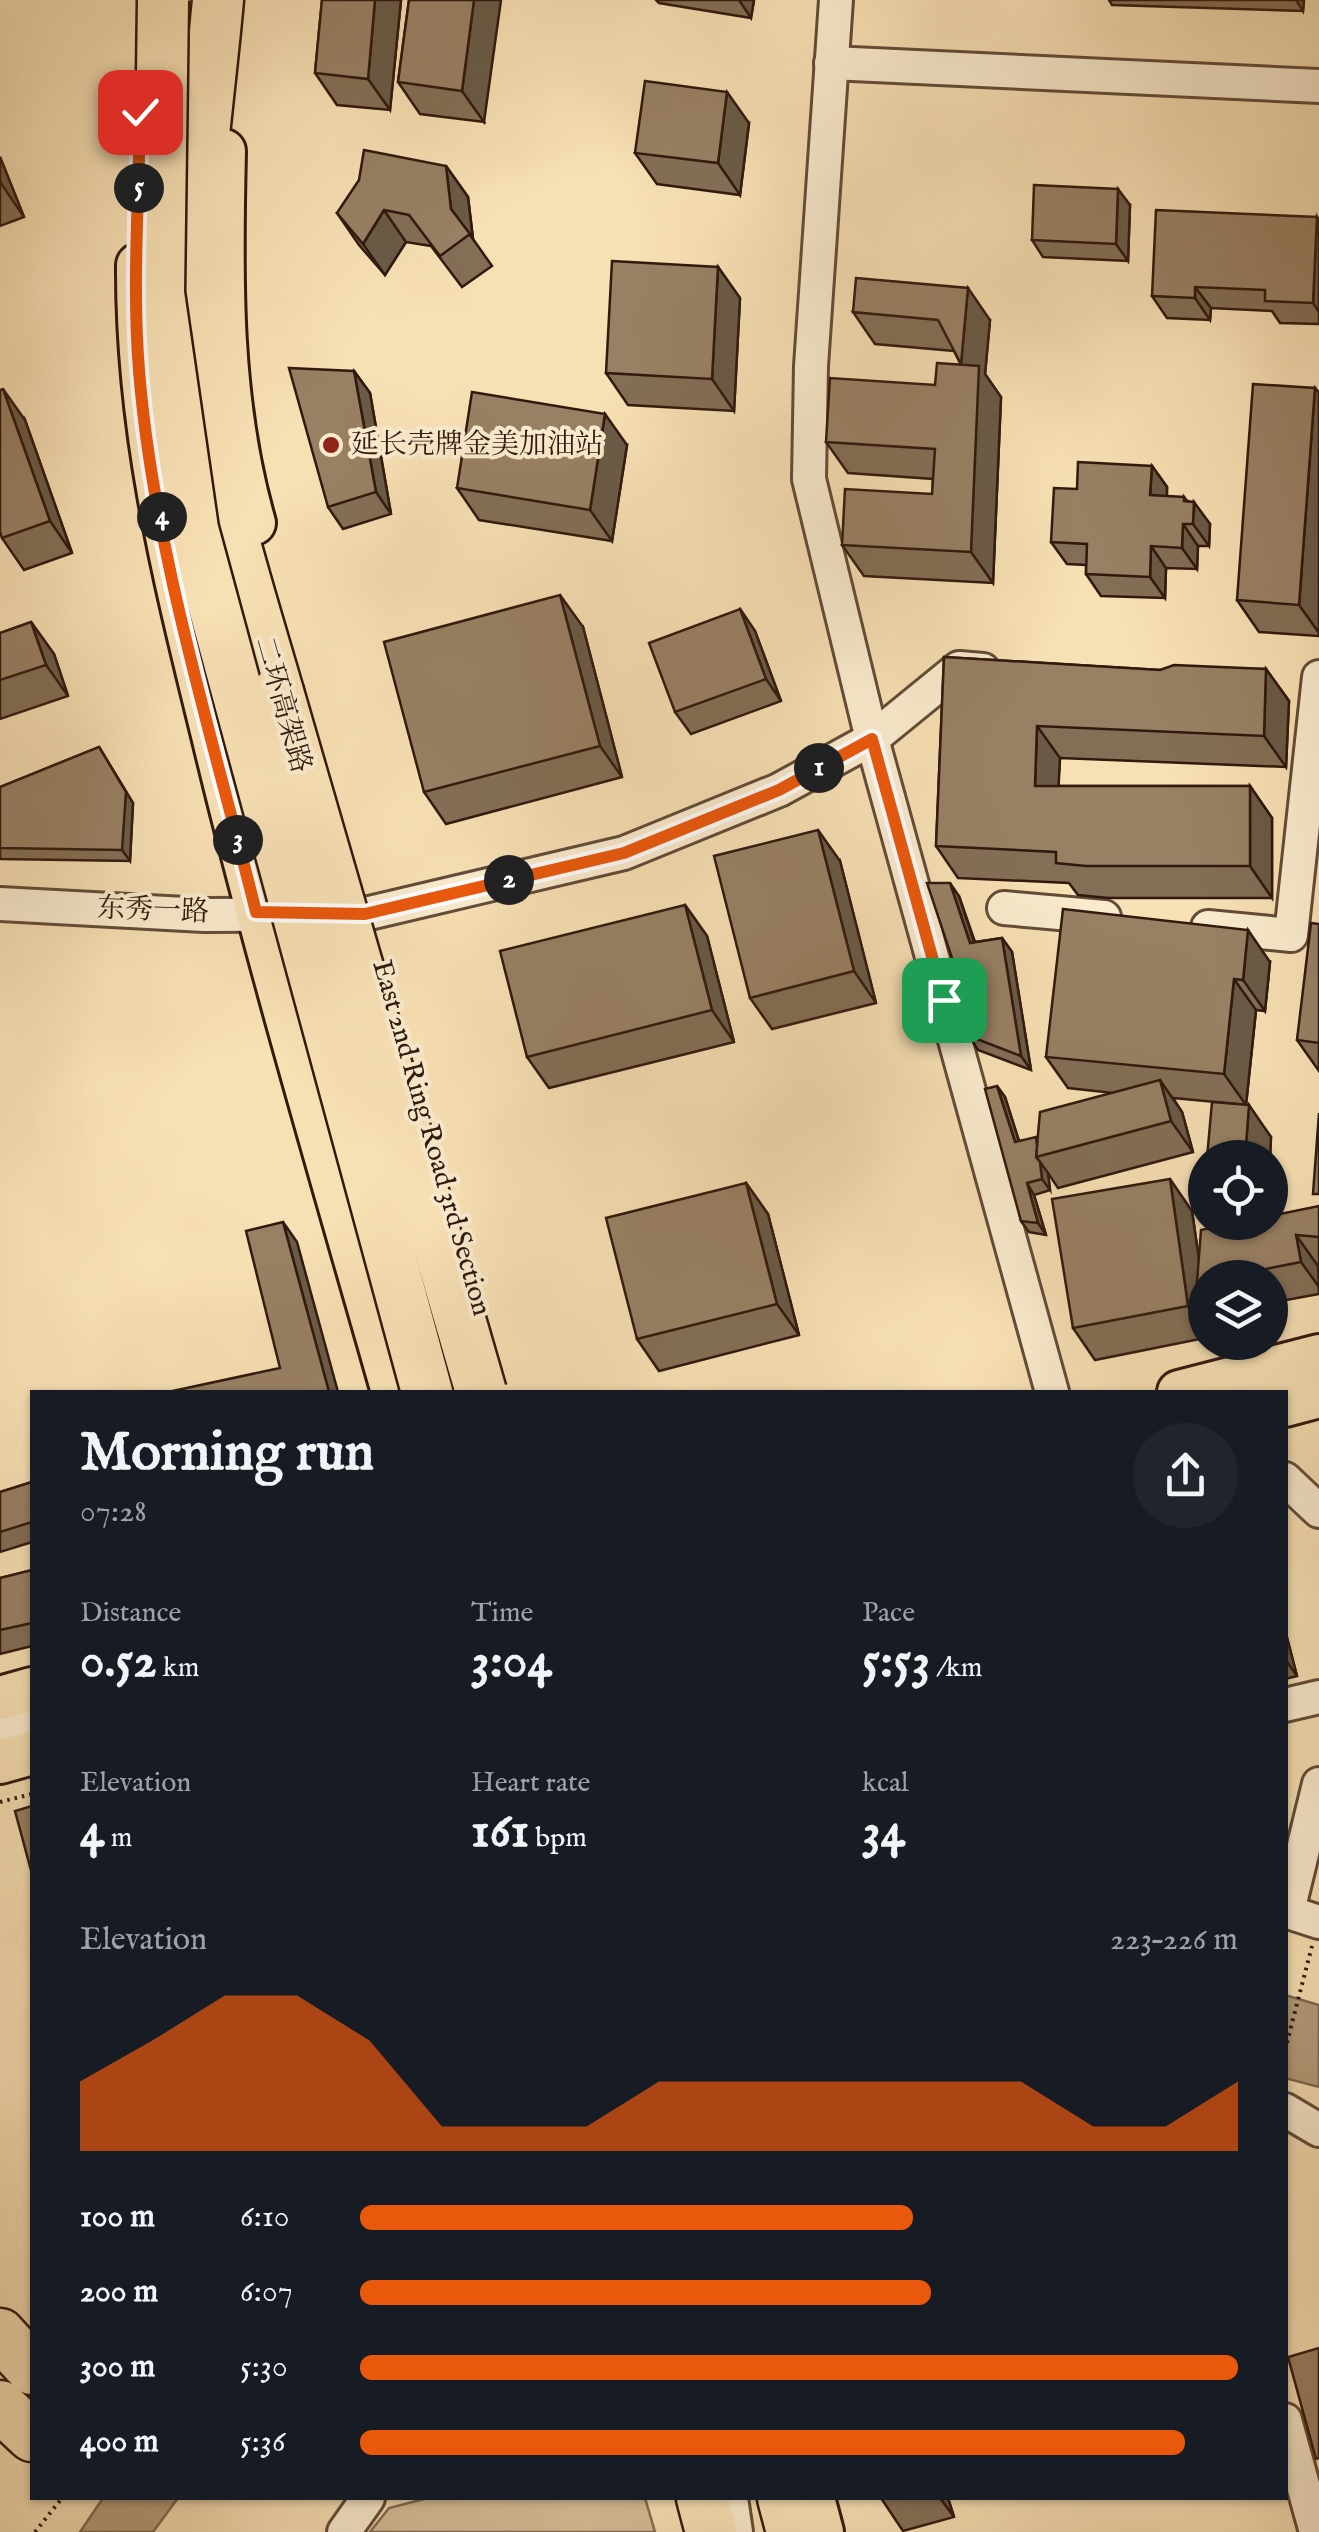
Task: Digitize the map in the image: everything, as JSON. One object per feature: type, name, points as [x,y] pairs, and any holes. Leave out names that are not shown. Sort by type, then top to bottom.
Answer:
[{"type":"highway","name":"二环高架路","points":[[164,0],[159,293],[193,530],[259,697],[481,1390]]},
{"type":"highway","name":"二环高架路","points":[[218,0],[194,266],[197,334],[259,697],[427,1390]]},
{"type":"highway","points":[[0,2330],[30,2349]]},
{"type":"highway","points":[[0,2330],[30,2367]]},
{"type":"highway","points":[[0,2382],[30,2405]]},
{"type":"highway","points":[[0,2406],[30,2434]]},
{"type":"highway","points":[[703,2500],[712,2532]]},
{"type":"highway","points":[[721,2500],[733,2532]]},
{"type":"highway","points":[[783,2500],[790,2532]]},
{"type":"main road","points":[[147,0],[140,112],[138,308],[145,425],[166,542],[256,912],[392,1390]]},
{"type":"main road","name":"East 2nd Ring Road 3rd Section","points":[[234,0],[224,121],[221,292],[232,413],[250,509],[504,1390]]},
{"type":"main road","points":[[1187,1390],[1319,1356]]},
{"type":"main road","points":[[1288,1405],[1319,1396]]},
{"type":"main road","points":[[0,1698],[30,1690]]},
{"type":"main road","points":[[0,1762],[30,1754]]},
{"type":"main road","points":[[695,2500],[703,2532]]},
{"type":"main road","points":[[814,2500],[822,2532]]},
{"type":"street","points":[[836,0],[811,366],[809,479],[872,739],[1051,1390]]},
{"type":"street","points":[[832,63],[1319,86]]},
{"type":"street","name":"东秀一路","points":[[0,904],[204,914],[365,914],[624,853],[779,790],[872,739],[959,668],[1015,672]]},
{"type":"street","points":[[1176,924],[1291,935],[1319,676]]},
{"type":"street","points":[[1004,908],[1138,920]]},
{"type":"street","points":[[1288,1482],[1319,1511]]},
{"type":"street","points":[[1288,1704],[1319,1697]]},
{"type":"street","points":[[0,1729],[30,1721]]},
{"type":"street","points":[[1288,1903],[1319,1784]]},
{"type":"street","points":[[1288,1912],[1319,1922]]},
{"type":"street","points":[[1288,2112],[1319,2130]]},
{"type":"street","points":[[1288,2431],[1316,2532]]},
{"type":"street","points":[[344,2532],[367,2500]]},
{"type":"street","points":[[732,2500],[733,2532]]},
{"type":"street","points":[[775,2500],[790,2532]]},
{"type":"path","points":[[0,1802],[30,1794]]},
{"type":"path","points":[[1288,2039],[1319,1922]]},
{"type":"path","points":[[35,2532],[60,2500]]},
{"type":"shaded area","points":[[1288,1996],[1319,2005],[1319,2087],[1288,2079]]},
{"type":"shaded area","points":[[102,2500],[177,2500],[153,2532],[80,2532]]},
{"type":"shaded area","points":[[420,2500],[646,2500],[655,2532],[370,2532],[389,2508]]},
{"type":"building","points":[[322,0],[375,0],[368,79],[315,73]]},
{"type":"building","points":[[409,0],[474,0],[462,91],[398,82]]},
{"type":"building","points":[[645,81],[727,92],[718,163],[635,153]]},
{"type":"building","points":[[364,150],[446,166],[451,209],[470,234],[440,256],[409,215],[384,210],[363,244],[337,213],[359,180]]},
{"type":"building","points":[[1034,185],[1118,189],[1116,244],[1032,240]]},
{"type":"building","points":[[1156,210],[1317,217],[1313,303],[1265,301],[1265,290],[1195,287],[1195,298],[1152,296]]},
{"type":"building","points":[[612,261],[718,267],[712,379],[606,373]]},
{"type":"building","points":[[856,278],[968,288],[961,364],[938,320],[853,312]]},
{"type":"building","points":[[937,363],[979,366],[971,552],[842,545],[845,489],[932,494],[935,449],[826,442],[830,378],[935,385]]},
{"type":"building","points":[[289,368],[354,371],[376,492],[328,507]]},
{"type":"building","points":[[1253,384],[1315,388],[1299,605],[1237,600]]},
{"type":"building","points":[[3,389],[50,521],[2,538],[0,390]]},
{"type":"building","points":[[472,392],[605,414],[590,510],[457,488]]},
{"type":"building","points":[[1078,462],[1152,466],[1150,495],[1184,497],[1184,501],[1194,502],[1193,524],[1183,524],[1182,548],[1151,546],[1150,577],[1086,574],[1087,544],[1051,542],[1054,488],[1077,489]]},
{"type":"building","points":[[560,595],[600,746],[424,792],[384,642]]},
{"type":"building","points":[[740,609],[766,679],[675,712],[649,643]]},
{"type":"building","points":[[31,622],[46,665],[0,680],[0,633]]},
{"type":"building","points":[[944,657],[1160,670],[1174,665],[1266,669],[1264,736],[1037,726],[1035,786],[1250,786],[1250,866],[1086,866],[1056,863],[1056,852],[936,846]]},
{"type":"building","points":[[99,747],[126,792],[122,850],[0,848],[0,787]]},
{"type":"building","points":[[818,830],[854,971],[750,998],[714,856]]},
{"type":"building","points":[[927,883],[950,883],[970,943],[1002,938],[1021,1056],[969,1036],[963,1015],[970,1012]]},
{"type":"building","points":[[685,905],[712,1010],[527,1057],[500,951]]},
{"type":"building","points":[[1063,909],[1248,930],[1243,980],[1234,979],[1224,1074],[1046,1057]]},
{"type":"building","points":[[1311,923],[1319,924],[1319,1043],[1297,1040]]},
{"type":"building","points":[[1160,1080],[1171,1121],[1036,1157],[1040,1112]]},
{"type":"building","points":[[997,1086],[1015,1142],[1036,1137],[1042,1179],[1027,1183],[1038,1223],[1021,1221],[985,1089]]},
{"type":"building","points":[[1212,1102],[1249,1105],[1246,1140],[1209,1140]]},
{"type":"building","points":[[1319,1113],[1319,1194],[1313,1194]]},
{"type":"building","points":[[1170,1179],[1188,1306],[1073,1328],[1052,1199]]},
{"type":"building","points":[[746,1183],[777,1304],[637,1339],[606,1218]]},
{"type":"building","points":[[1319,1206],[1319,1237],[1296,1235],[1301,1262],[1199,1260],[1200,1240],[1288,1240],[1288,1212]]},
{"type":"building","points":[[283,1222],[328,1390],[177,1390],[280,1368],[246,1231]]},
{"type":"building","points":[[30,1483],[30,1523],[0,1532],[0,1492]]},
{"type":"building","points":[[30,1570],[30,1623],[0,1630],[0,1578]]},
{"type":"building","points":[[30,1807],[30,1867],[15,1811]]},
{"type":"building","points":[[1319,2348],[1319,2458],[1316,2459],[1288,2357]]},
{"type":"place","name":"延长壳牌金美加油站","points":[[331,445]]},
{"type":"route","points":[[140,112],[138,308],[145,425],[166,542],[256,912],[365,914],[624,853],[779,790],[872,739],[944,1000]]}]
